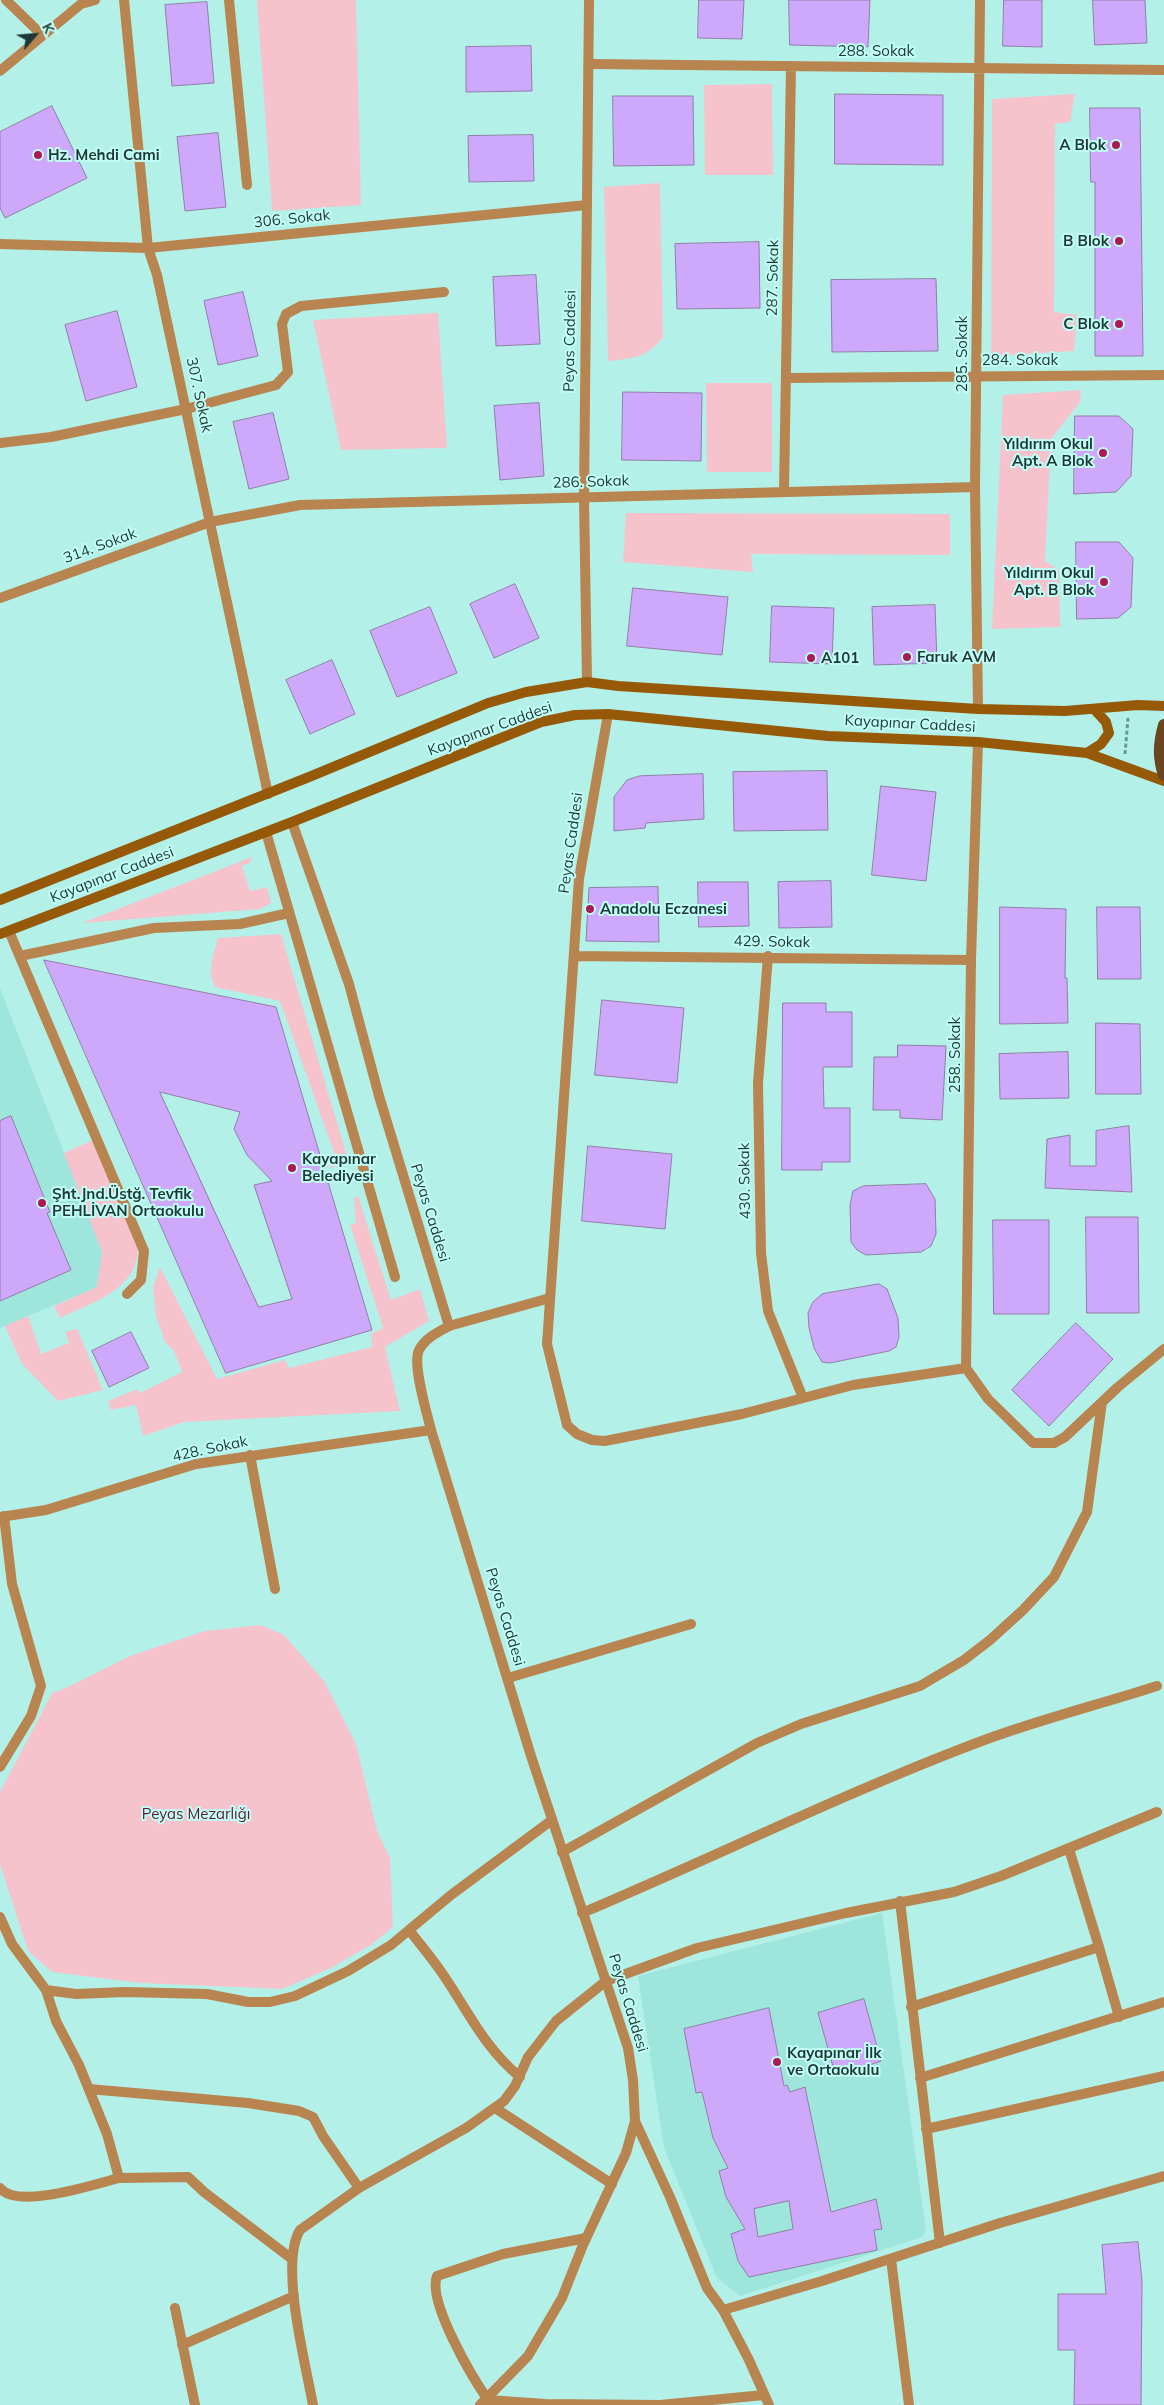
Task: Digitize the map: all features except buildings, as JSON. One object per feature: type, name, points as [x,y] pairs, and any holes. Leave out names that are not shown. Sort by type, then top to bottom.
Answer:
[{"type":"main road","name":"Kayapınar Caddesi","points":[[0,899],[268,794],[488,703],[526,692],[587,682],[618,686],[978,709],[1065,711],[1138,705],[1164,706]]},
{"type":"main road","points":[[1087,753],[1101,744],[1109,733],[1106,722],[1094,709]]},
{"type":"main road","name":"Kayapınar Caddesi","points":[[5,932],[292,822],[541,722],[574,715],[608,714],[828,736],[978,742],[1087,753],[1164,782]]},
{"type":"main road","points":[[1164,725],[1159,743],[1160,763],[1164,775]]},
{"type":"street","points":[[6,0],[42,35]]},
{"type":"street","points":[[0,71],[81,4],[95,0]]},
{"type":"street","name":"307. Sokak","points":[[124,0],[148,248],[157,275],[268,794]]},
{"type":"street","points":[[229,0],[247,185]]},
{"type":"street","name":"Peyas Caddesi","points":[[587,682],[584,498],[590,0]]},
{"type":"street","name":"285. Sokak","points":[[978,709],[975,487],[980,0]]},
{"type":"street","name":"288. Sokak","points":[[589,64],[979,66],[1164,70]]},
{"type":"street","name":"287. Sokak","points":[[784,491],[791,66]]},
{"type":"street","name":"306. Sokak","points":[[0,244],[148,248],[587,204]]},
{"type":"street","points":[[0,443],[51,437],[186,409],[276,385],[288,372],[282,324],[286,314],[301,306],[444,292]]},
{"type":"street","name":"284. Sokak","points":[[786,378],[1164,375]]},
{"type":"street","name":"286. Sokak","points":[[210,522],[300,505],[975,487]]},
{"type":"street","name":"314. Sokak","points":[[0,598],[210,522]]},
{"type":"street","name":"Peyas Caddesi","points":[[608,714],[579,879],[547,1344],[567,1425],[577,1434],[592,1440],[605,1441],[742,1414],[803,1398]]},
{"type":"street","name":"258. Sokak","points":[[966,1368],[971,960],[978,742]]},
{"type":"street","name":"Peyas Caddesi","points":[[292,822],[348,984],[379,1096],[449,1326],[429,1338],[418,1351],[420,1386],[431,1430],[562,1852],[628,2048],[633,2080],[635,2121],[626,2153],[586,2238],[562,2298],[528,2356],[484,2402]]},
{"type":"street","points":[[266,832],[395,1277]]},
{"type":"street","points":[[20,956],[154,928],[240,924],[289,913]]},
{"type":"street","points":[[5,932],[20,956],[144,1251],[141,1280],[127,1294]]},
{"type":"street","name":"429. Sokak","points":[[574,956],[768,956],[971,960]]},
{"type":"street","name":"430. Sokak","points":[[768,956],[758,1083],[761,1252],[768,1311],[803,1398]]},
{"type":"street","points":[[449,1326],[550,1298]]},
{"type":"street","points":[[803,1398],[853,1385],[966,1368],[988,1399],[1033,1443],[1054,1443],[1065,1437],[1102,1402],[1164,1349]]},
{"type":"street","points":[[562,1852],[757,1742],[800,1724],[920,1686],[964,1660],[990,1640],[1024,1610],[1054,1577],[1087,1512],[1102,1402]]},
{"type":"street","name":"428. Sokak","points":[[2,1517],[46,1510],[196,1464],[431,1430]]},
{"type":"street","points":[[250,1455],[275,1589]]},
{"type":"street","points":[[0,1767],[31,1716],[41,1686],[12,1584],[2,1517]]},
{"type":"street","points":[[508,1678],[691,1624]]},
{"type":"street","points":[[582,1913],[669,1877],[777,1826],[972,1745],[1157,1686]]},
{"type":"street","points":[[313,2405],[294,2296],[292,2259],[294,2240],[300,2230],[359,2188],[466,2128],[504,2101],[520,2077],[528,2057],[556,2021],[606,1981],[697,1948],[900,1901],[954,1892],[1001,1876],[1157,1812]]},
{"type":"street","points":[[46,1990],[76,1994],[125,1992],[206,1994],[248,2002],[270,2002],[295,1996],[348,1971],[391,1945],[451,1895],[552,1820]]},
{"type":"street","points":[[1069,1848],[1118,2017]]},
{"type":"street","points":[[900,1901],[940,2243]]},
{"type":"street","points":[[0,1917],[12,1944],[46,1990],[56,2021],[89,2089],[107,2134],[118,2178]]},
{"type":"street","points":[[409,1930],[442,1973],[478,2030],[504,2064],[520,2077]]},
{"type":"street","points":[[911,2007],[1099,1947]]},
{"type":"street","points":[[920,2078],[1164,2002]]},
{"type":"street","points":[[926,2129],[1164,2076]]},
{"type":"street","points":[[89,2089],[248,2102],[299,2111],[313,2117],[323,2136],[359,2188]]},
{"type":"street","points":[[495,2108],[612,2184]]},
{"type":"street","points":[[586,2238],[503,2254],[437,2276],[434,2284],[450,2332],[484,2402],[660,2405],[766,2400],[724,2310],[707,2288],[670,2197],[635,2121]]},
{"type":"street","points":[[724,2310],[891,2259],[1000,2223],[1164,2176]]},
{"type":"street","points":[[0,2188],[3,2192],[25,2197],[57,2194],[118,2178],[188,2177],[204,2192],[292,2259]]},
{"type":"street","points":[[891,2259],[910,2405]]},
{"type":"street","points":[[182,2345],[294,2296]]},
{"type":"street","points":[[175,2308],[195,2405]]},
{"type":"path","points":[[1124,758],[1128,715]]},
{"type":"shaded area","name":"Şht.Jnd.Üstğ. Tevfik PEHLİVAN Ortaokulu","points":[[0,988],[103,1252],[97,1287],[0,1328]]},
{"type":"shaded area","name":"Kayapınar İlk ve Ortaokulu","points":[[882,1913],[926,2231],[922,2237],[740,2296],[717,2278],[664,2148],[638,1976]]},
{"type":"green space","points":[[257,0],[356,0],[361,205],[272,211]]},
{"type":"green space","points":[[772,84],[773,175],[705,175],[704,85]]},
{"type":"green space","points":[[1075,94],[1070,122],[1055,124],[1054,312],[1077,315],[1074,351],[991,356],[992,99]]},
{"type":"green space","points":[[660,183],[663,337],[645,353],[632,358],[608,361],[604,187]]},
{"type":"green space","points":[[438,313],[447,448],[341,450],[313,320]]},
{"type":"green space","points":[[706,383],[772,383],[772,472],[707,472]]},
{"type":"green space","points":[[1081,390],[1080,402],[1051,439],[1045,561],[1059,570],[1060,627],[992,629],[1003,395]]},
{"type":"green space","points":[[626,513],[950,514],[950,555],[751,554],[753,572],[623,562]]},
{"type":"green space","points":[[252,857],[250,863],[242,866],[250,891],[267,887],[271,903],[260,909],[82,923]]},
{"type":"green space","points":[[281,934],[349,1163],[330,1168],[328,1162],[335,1155],[280,1001],[215,987],[211,975],[214,951],[218,938]]},
{"type":"green space","points":[[93,1140],[138,1249],[136,1263],[130,1275],[110,1293],[60,1318],[54,1306],[97,1287],[102,1252],[64,1153]]},
{"type":"green space","points":[[358,1196],[391,1300],[420,1289],[429,1321],[385,1347],[400,1411],[184,1422],[143,1436],[136,1405],[111,1410],[108,1401],[137,1389],[140,1393],[182,1372],[174,1351],[165,1342],[156,1316],[153,1287],[160,1267],[217,1379],[285,1360],[289,1368],[372,1347],[371,1334],[383,1328],[350,1225],[356,1223],[354,1198]]},
{"type":"green space","points":[[28,1316],[41,1354],[69,1343],[65,1332],[77,1329],[103,1390],[58,1401],[22,1364],[5,1326]]},
{"type":"green space","name":"Peyas Mezarlığı","points":[[260,1625],[284,1635],[324,1681],[356,1744],[377,1831],[390,1858],[393,1927],[371,1945],[331,1968],[282,1989],[141,1983],[52,1972],[28,1951],[0,1864],[0,1792],[52,1693],[130,1656],[205,1631]]},
{"type":"place","name":"A Blok","points":[[1116,145]]},
{"type":"place","name":"Hz. Mehdi Cami","points":[[38,155]]},
{"type":"place","name":"B Blok","points":[[1119,241]]},
{"type":"place","name":"C Blok","points":[[1119,324]]},
{"type":"place","name":"Yıldırım Okul Apt. A Blok","points":[[1103,453]]},
{"type":"place","name":"Yıldırım Okul Apt. B Blok","points":[[1104,582]]},
{"type":"place","name":"Faruk AVM","points":[[907,657]]},
{"type":"place","name":"A101","points":[[811,658]]},
{"type":"place","name":"Anadolu Eczanesi","points":[[590,909]]},
{"type":"place","name":"Kayapınar Belediyesi","points":[[292,1168]]},
{"type":"place","name":"Şht.Jnd.Üstğ. Tevfik PEHLİVAN Ortaokulu","points":[[42,1203]]},
{"type":"place","name":"Kayapınar İlk ve Ortaokulu","points":[[777,2062]]}]
